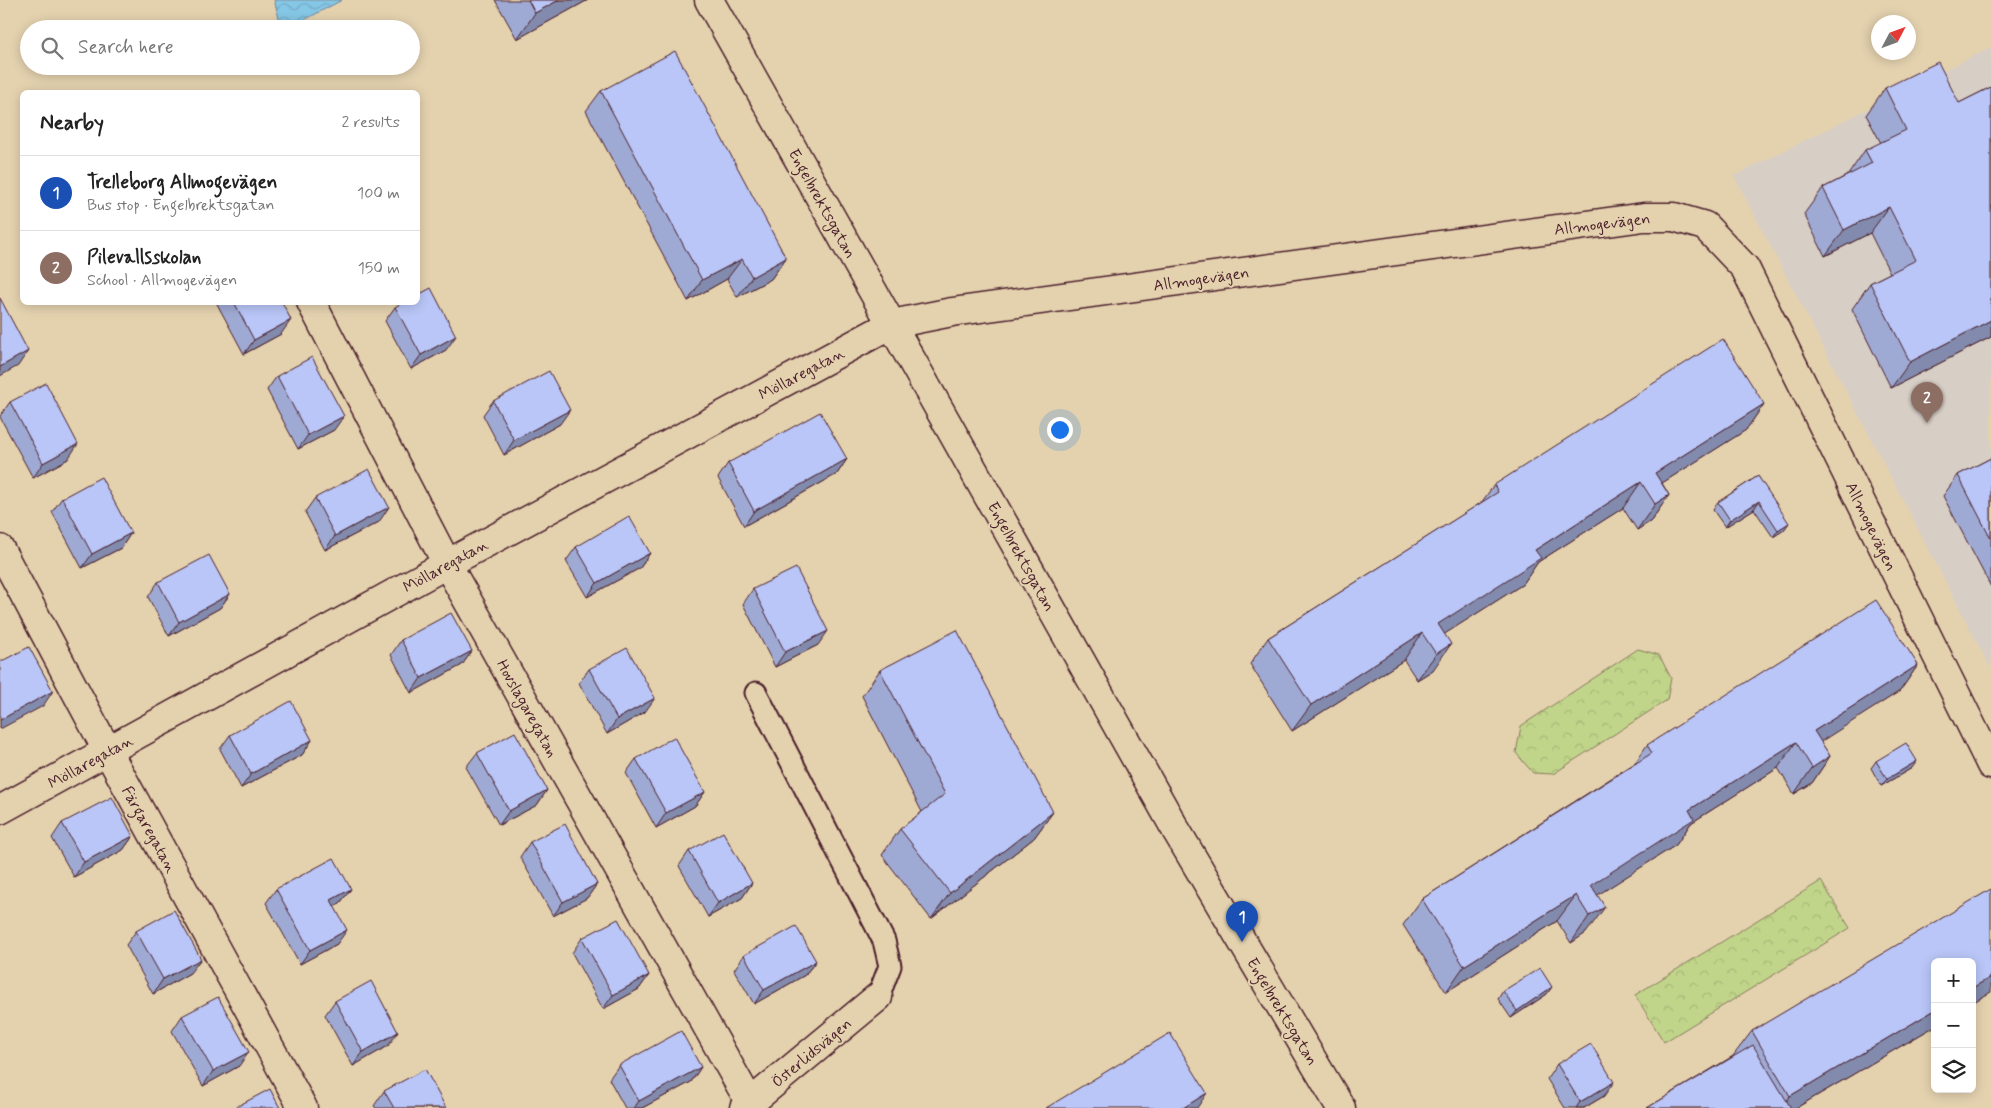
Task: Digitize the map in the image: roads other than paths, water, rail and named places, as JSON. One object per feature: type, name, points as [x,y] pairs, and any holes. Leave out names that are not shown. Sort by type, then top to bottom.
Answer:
[{"type":"street","name":"Engelbrektsgatan","points":[[709,0],[1176,830],[1341,1108]]},
{"type":"street","name":"Allmogevägen","points":[[892,324],[952,312],[1644,216],[1674,216],[1705,226],[1745,268],[1991,765]]},
{"type":"street","name":"Hovslagaregatan","points":[[313,305],[447,564],[749,1106]]},
{"type":"street","name":"Möllaregatan","points":[[0,810],[447,564],[892,324]]},
{"type":"street","name":"Färgaregatan","points":[[0,549],[108,752],[303,1108]]},
{"type":"street","name":"Österlidsvägen","points":[[749,1106],[878,997]]},
{"type":"lane","points":[[756,694],[884,941],[890,966],[878,997]]},
{"type":"water","points":[[274,0],[342,0],[304,20],[282,20],[279,18]]},
{"type":"place","name":"Pilevallsskolan","points":[[1927,423]]},
{"type":"place","name":"Trelleborg Allmogevägen","points":[[1242,942]]}]
